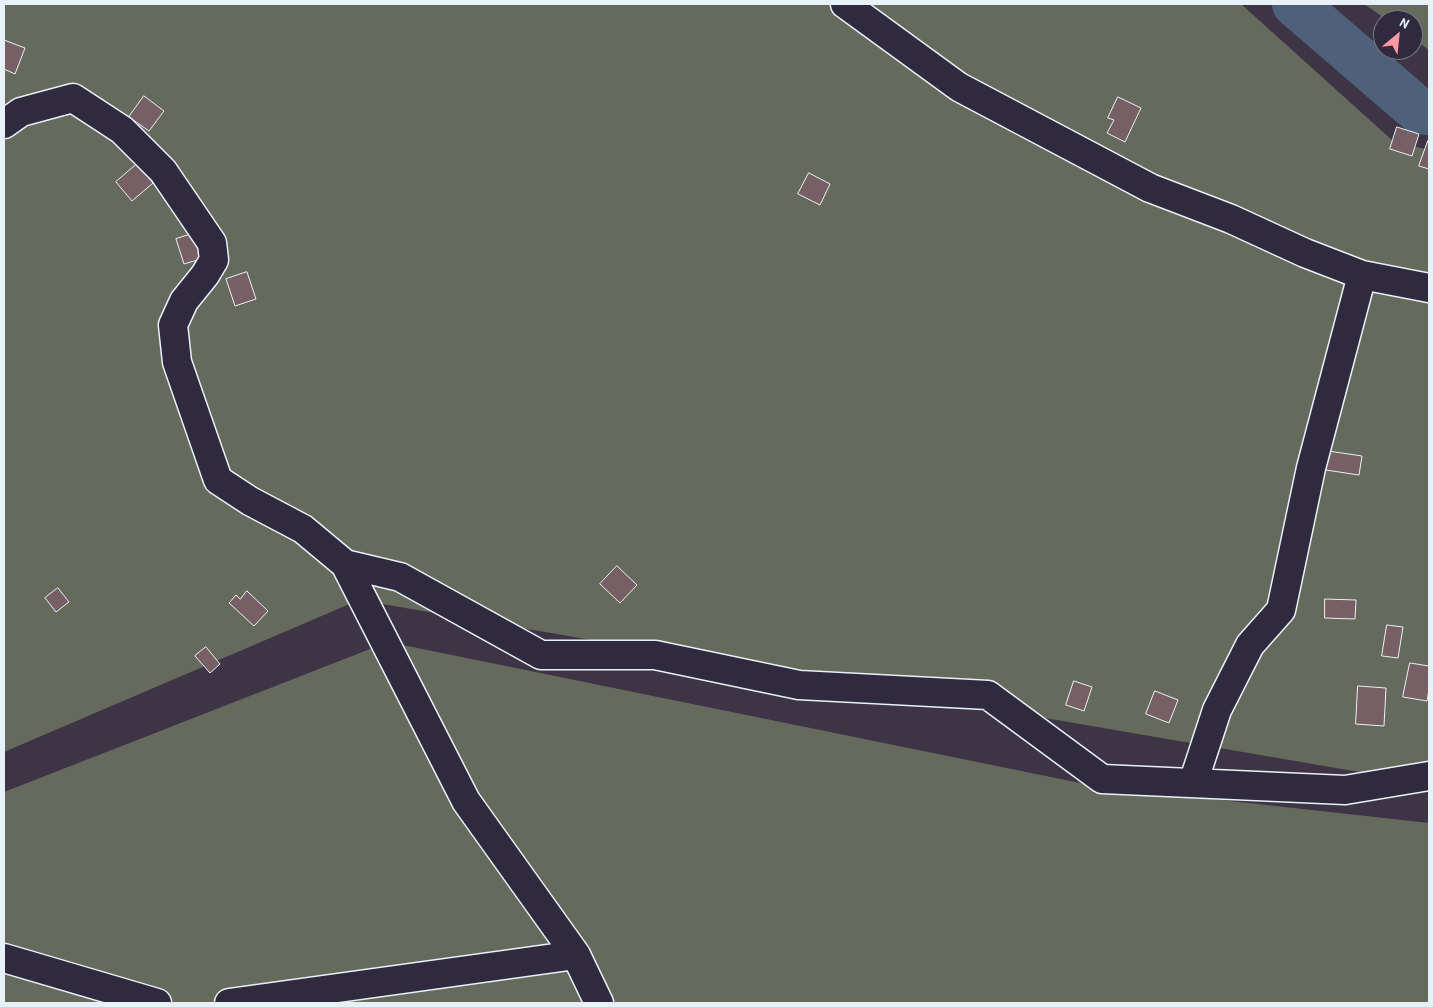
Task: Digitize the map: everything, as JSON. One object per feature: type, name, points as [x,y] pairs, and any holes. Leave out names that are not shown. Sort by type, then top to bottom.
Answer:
[{"type":"lane","points":[[844,4],[959,87],[1150,188],[1231,219],[1305,253],[1362,275],[1429,288]]},
{"type":"lane","points":[[4,124],[21,112],[74,98],[122,130],[163,171],[212,243],[214,260],[205,275],[184,301],[173,325],[177,362],[218,480],[250,502],[303,529],[345,564],[466,801],[576,955],[600,1003]]},
{"type":"lane","points":[[1193,783],[1217,710],[1225,694],[1250,645],[1281,610],[1311,468],[1362,275]]},
{"type":"lane","points":[[345,564],[400,577],[541,655],[655,655],[798,685],[988,695],[1102,779],[1345,790],[1429,776]]},
{"type":"lane","points":[[229,1003],[576,955]]},
{"type":"lane","points":[[4,958],[156,1003]]},
{"type":"green space","points":[[4,4],[1241,4],[1393,141],[1429,150],[1429,784],[359,600],[4,752]]},
{"type":"green space","points":[[1364,4],[1429,4],[1429,50],[1423,46],[1423,10],[1373,10]]},
{"type":"green space","points":[[388,642],[1095,786],[1429,823],[1429,1003],[4,1003],[4,792]]},
{"type":"building","points":[[4,40],[25,48],[15,74],[4,69]]},
{"type":"building","points":[[144,96],[164,111],[149,131],[129,117]]},
{"type":"building","points":[[1118,97],[1141,108],[1125,142],[1107,133],[1114,120],[1108,118]]},
{"type":"building","points":[[1397,127],[1419,134],[1412,156],[1390,149]]},
{"type":"building","points":[[1429,142],[1429,169],[1419,166]]},
{"type":"building","points":[[137,164],[153,183],[132,201],[116,182]]},
{"type":"building","points":[[809,173],[830,184],[820,205],[798,194]]},
{"type":"building","points":[[195,233],[204,258],[184,264],[176,239]]},
{"type":"building","points":[[247,272],[256,299],[235,306],[226,279]]},
{"type":"building","points":[[1328,451],[1362,456],[1359,475],[1326,470]]},
{"type":"building","points":[[617,566],[637,585],[620,603],[600,584]]},
{"type":"building","points":[[58,588],[69,602],[56,612],[45,598]]},
{"type":"building","points":[[247,591],[268,611],[254,626],[229,603],[236,595],[240,599]]},
{"type":"building","points":[[1325,599],[1356,600],[1355,619],[1325,618]]},
{"type":"building","points":[[1387,625],[1403,627],[1398,658],[1382,656]]},
{"type":"building","points":[[206,647],[220,664],[210,673],[195,656]]},
{"type":"building","points":[[1410,663],[1429,666],[1427,701],[1403,697]]},
{"type":"building","points":[[1074,681],[1092,687],[1084,711],[1066,705]]},
{"type":"building","points":[[1358,686],[1386,688],[1384,726],[1356,724]]},
{"type":"building","points":[[1155,691],[1178,700],[1169,723],[1146,714]]},
{"type":"waterway","points":[[1295,4],[1418,110],[1429,112]]}]
